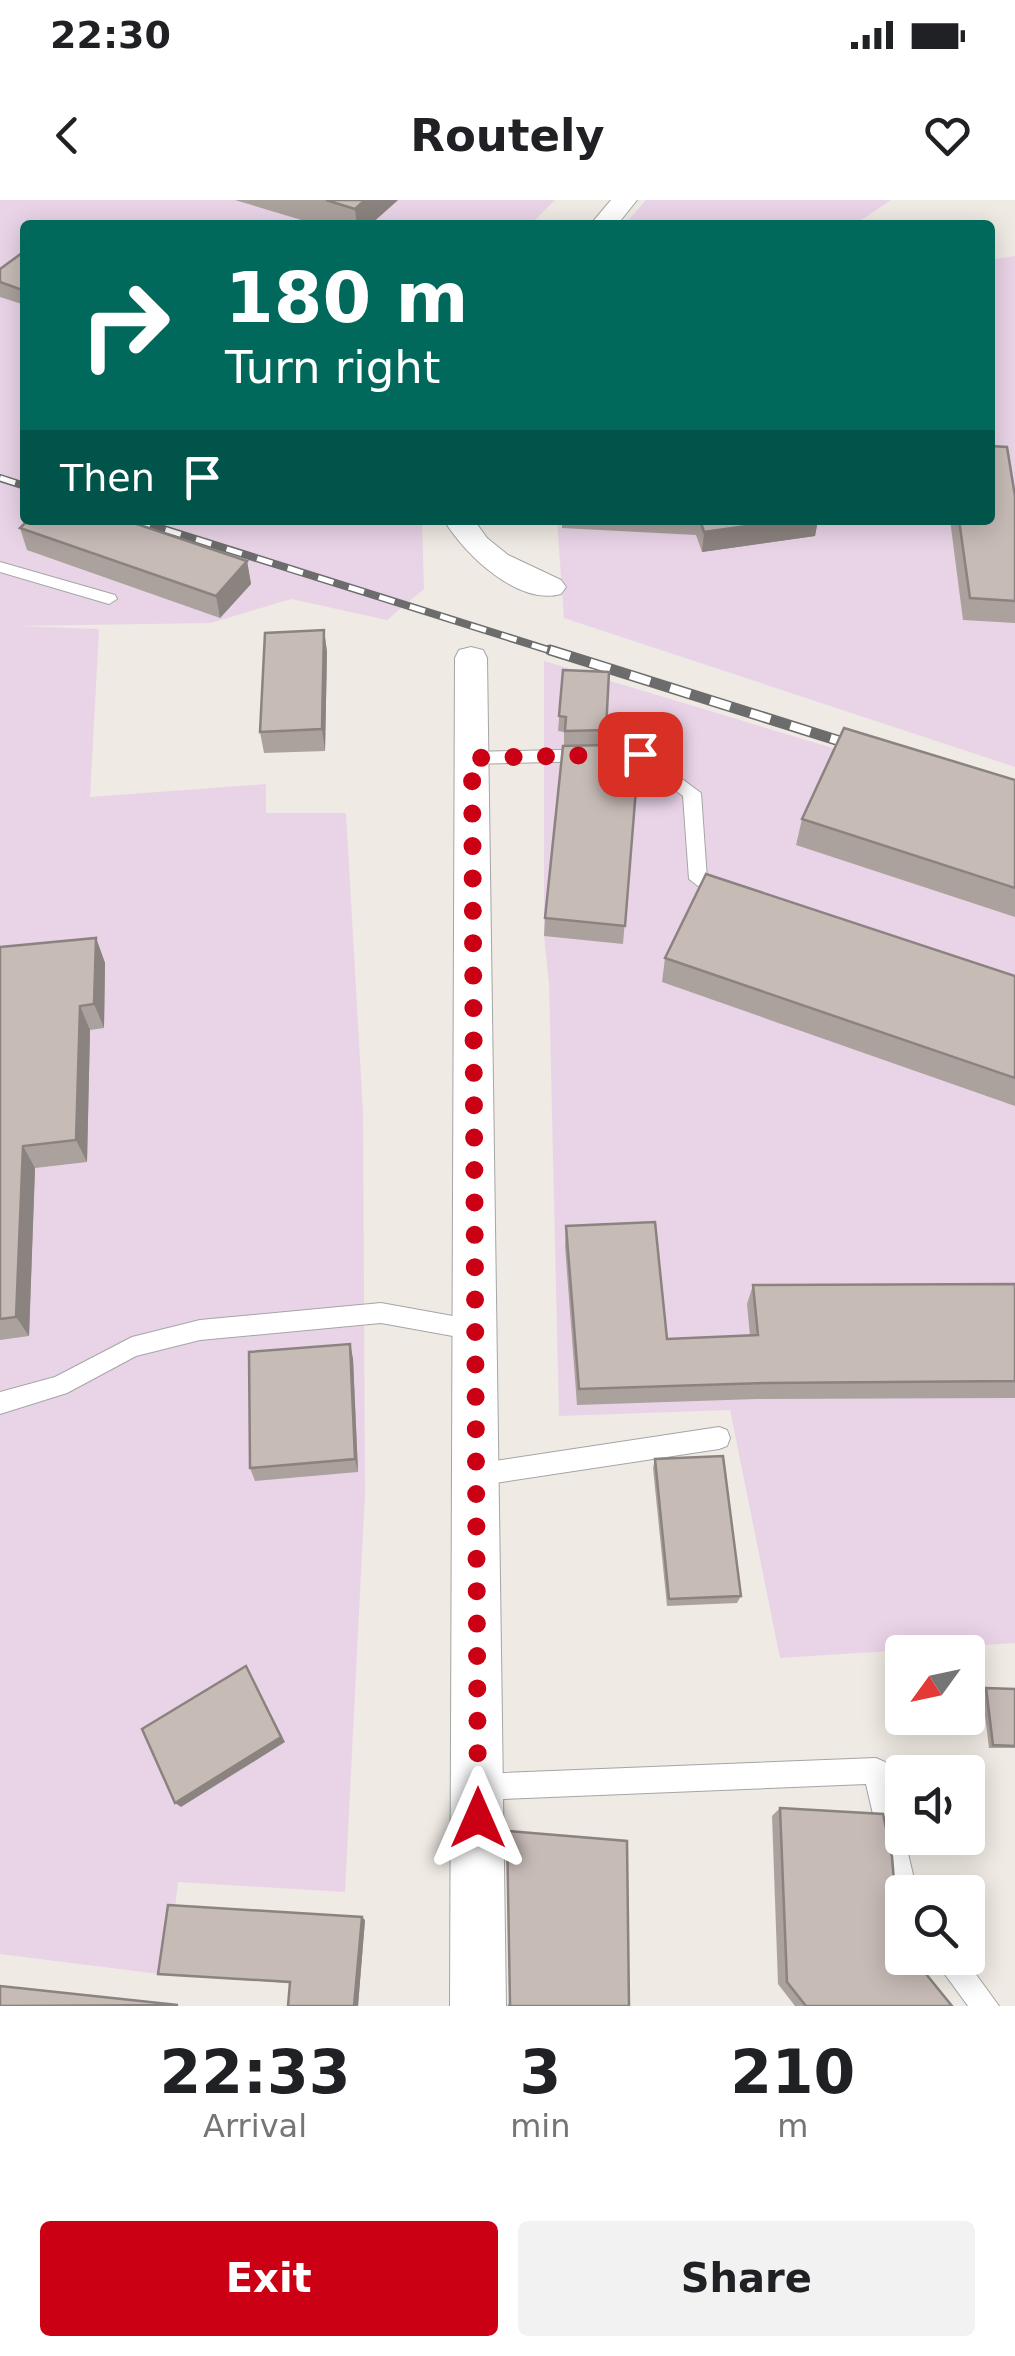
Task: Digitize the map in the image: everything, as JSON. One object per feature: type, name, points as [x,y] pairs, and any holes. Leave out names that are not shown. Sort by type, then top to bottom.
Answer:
[{"type":"street","points":[[608,220],[626,200]]},
{"type":"street","points":[[462,525],[471,544],[498,565],[550,587]]},
{"type":"street","points":[[471,658],[478,2006]]},
{"type":"lane","points":[[0,567],[109,599]]},
{"type":"lane","points":[[472,758],[640,754],[692,793],[698,879]]},
{"type":"lane","points":[[0,1403],[59,1386],[132,1347],[200,1330],[381,1313],[475,1330]]},
{"type":"lane","points":[[475,1475],[718,1438]]},
{"type":"lane","points":[[478,1788],[876,1772],[900,1875]]},
{"type":"lane","points":[[961,1975],[986,2006]]},
{"type":"shaded area","points":[[0,200],[555,200],[535,220],[20,220],[20,525],[422,525],[424,589],[387,620],[291,599],[211,623],[18,626],[99,629],[90,797],[266,784],[266,813],[346,813],[363,1112],[365,1493],[345,1892],[178,1882],[167,1975],[0,1954]]},
{"type":"shaded area","points":[[646,200],[891,200],[861,220],[628,220]]},
{"type":"shaded area","points":[[1015,256],[1015,767],[564,618],[557,525],[995,525],[995,259]]},
{"type":"shaded area","points":[[544,661],[1015,803],[1015,1643],[985,1645],[985,1635],[885,1635],[885,1651],[780,1658],[730,1410],[559,1416],[549,984],[544,936]]},
{"type":"building","points":[[326,200],[365,200],[355,209]]},
{"type":"building","points":[[20,254],[20,289],[0,282],[0,269]]},
{"type":"building","points":[[995,446],[1007,447],[1015,496],[1015,601],[970,598],[960,525],[995,525]]},
{"type":"building","points":[[140,525],[247,561],[216,596],[20,528]]},
{"type":"building","points":[[702,525],[754,525],[704,532]]},
{"type":"building","points":[[324,630],[322,729],[260,732],[265,633]]},
{"type":"building","points":[[563,670],[609,672],[606,730],[565,731],[566,717],[559,716]]},
{"type":"building","points":[[844,728],[1015,780],[1015,888],[802,819]]},
{"type":"building","points":[[605,745],[604,762],[638,764],[625,926],[545,918],[563,746]]},
{"type":"building","points":[[706,874],[1015,976],[1015,1078],[665,958]]},
{"type":"building","points":[[96,938],[94,1004],[80,1006],[76,1140],[23,1146],[16,1317],[0,1319],[0,947]]},
{"type":"building","points":[[655,1222],[667,1339],[758,1335],[753,1285],[1015,1284],[1015,1381],[579,1389],[566,1226]]},
{"type":"building","points":[[350,1344],[355,1459],[250,1468],[249,1352]]},
{"type":"building","points":[[723,1456],[741,1596],[669,1599],[655,1459]]},
{"type":"building","points":[[246,1666],[281,1737],[175,1803],[142,1729]]},
{"type":"building","points":[[986,1688],[1015,1689],[1015,1746],[993,1745]]},
{"type":"building","points":[[780,1808],[883,1814],[885,1855],[892,1855],[894,1875],[885,1875],[885,1975],[927,1975],[952,2006],[806,2006],[787,1982]]},
{"type":"building","points":[[507,1831],[627,1841],[629,2006],[508,2006]]},
{"type":"building","points":[[168,1905],[362,1917],[354,2006],[288,2006],[290,1982],[158,1974]]},
{"type":"building","points":[[0,1986],[178,2005],[0,2006]]},
{"type":"railway","points":[[0,478],[20,484]]},
{"type":"railway","points":[[151,525],[558,653]]},
{"type":"railway","points":[[550,650],[865,749]]},
{"type":"route","points":[[478,1818],[472,758],[640,754]]}]
